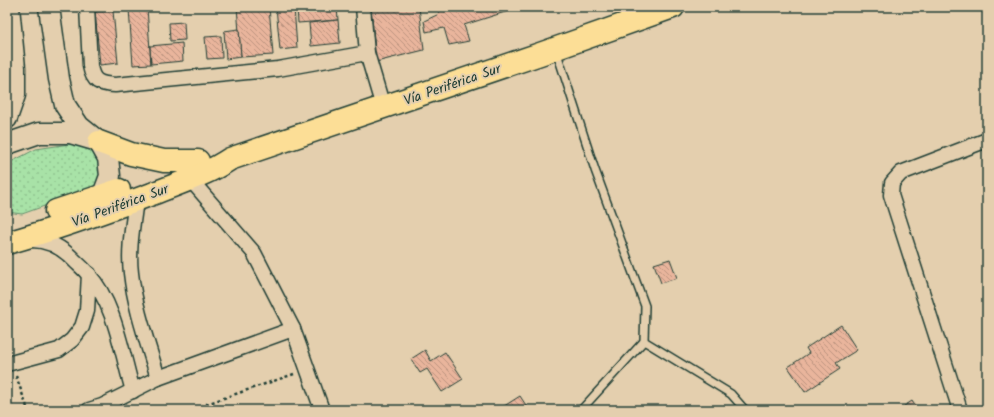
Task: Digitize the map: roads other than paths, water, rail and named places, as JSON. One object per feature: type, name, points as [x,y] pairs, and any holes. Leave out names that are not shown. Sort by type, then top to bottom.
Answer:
[{"type":"highway","name":"Vía Periférica Sur","points":[[9,239],[194,170],[230,160],[672,7]]},
{"type":"highway","points":[[99,142],[131,154],[164,161],[194,170]]},
{"type":"highway","name":"Vía Periférica Sur","points":[[99,205],[136,200],[194,170]]},
{"type":"main road","points":[[7,118],[15,95],[15,68],[9,7]]},
{"type":"main road","points":[[49,7],[64,105],[80,126],[99,142],[108,158],[110,176],[99,205]]},
{"type":"main road","points":[[7,144],[38,133],[70,133],[99,142]]},
{"type":"street","points":[[87,7],[90,66],[92,75],[96,81],[105,84],[115,85],[278,69],[367,53]]},
{"type":"street","points":[[363,7],[367,53],[383,107]]},
{"type":"street","points":[[960,410],[891,195],[892,182],[901,173],[987,140]]},
{"type":"street","points":[[194,170],[254,253],[293,329],[322,410]]},
{"type":"street","points":[[136,200],[131,245],[131,272],[135,300],[158,378]]},
{"type":"street","points":[[9,239],[34,240],[51,243],[66,251],[89,274],[102,293],[111,312],[133,391]]},
{"type":"street","points":[[9,363],[59,350],[72,340],[82,326],[87,311],[89,274]]},
{"type":"street","points":[[89,410],[102,406],[158,378],[293,329]]},
{"type":"lane","points":[[556,48],[595,170],[645,306],[644,341],[581,410]]},
{"type":"lane","points":[[644,341],[731,394],[746,410]]}]
